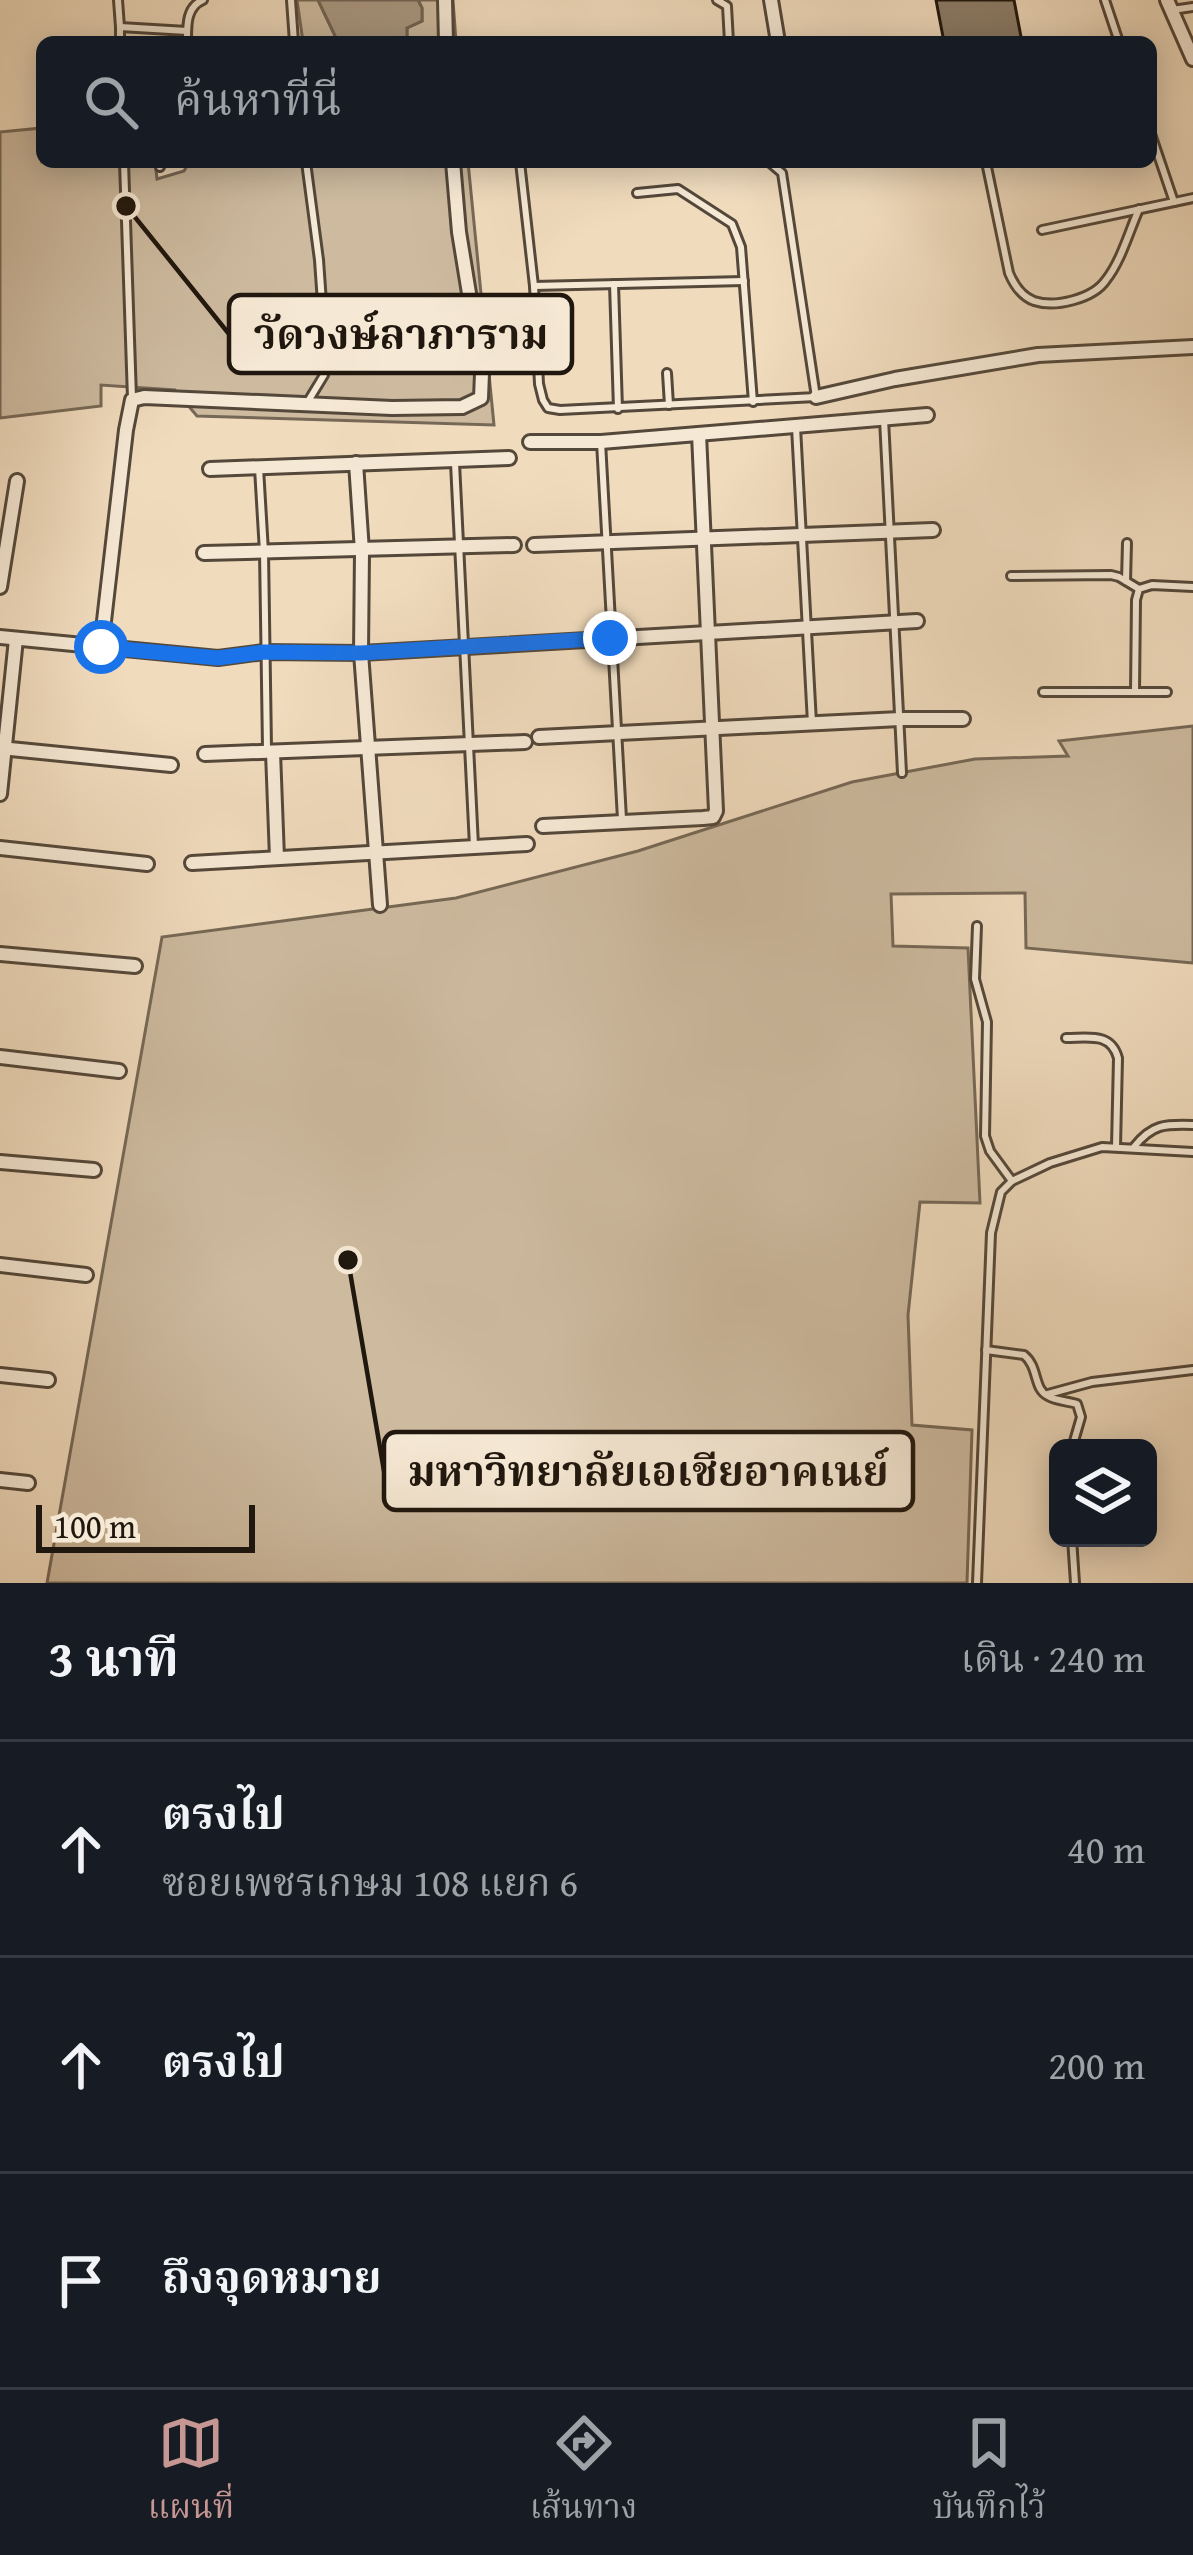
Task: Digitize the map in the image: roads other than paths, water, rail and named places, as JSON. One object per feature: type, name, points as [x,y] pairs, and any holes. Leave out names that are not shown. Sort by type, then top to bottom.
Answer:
[{"type":"street","points":[[445,0],[446,36]]},
{"type":"street","points":[[771,0],[777,36]]},
{"type":"street","points":[[1170,5],[1193,59]]},
{"type":"street","points":[[101,647],[132,400],[392,408],[462,407],[481,398],[482,373],[454,168]]},
{"type":"street","points":[[816,398],[895,379],[1038,355],[1193,346]]},
{"type":"street","points":[[530,442],[601,442],[927,415]]},
{"type":"street","points":[[543,826],[712,817],[716,812],[699,434]]},
{"type":"street","points":[[210,469],[509,458]]},
{"type":"street","points":[[356,463],[362,551],[361,653],[380,905]]},
{"type":"street","points":[[0,587],[16,481]]},
{"type":"street","points":[[534,545],[933,530]]},
{"type":"street","points":[[204,553],[514,545]]},
{"type":"street","points":[[0,637],[218,658],[917,621]]},
{"type":"street","points":[[0,794],[16,639]]},
{"type":"street","points":[[205,754],[964,719]]},
{"type":"street","points":[[2,748],[171,765]]},
{"type":"street","points":[[270,752],[278,858]]},
{"type":"street","points":[[192,862],[527,844]]},
{"type":"street","points":[[0,848],[147,865]]},
{"type":"street","points":[[0,954],[135,966]]},
{"type":"street","points":[[0,1058],[119,1071]]},
{"type":"street","points":[[0,1162],[94,1170]]},
{"type":"street","points":[[0,1265],[86,1274]]},
{"type":"street","points":[[0,1375],[48,1379]]},
{"type":"street","points":[[0,1480],[28,1483]]},
{"type":"lane","points":[[118,0],[120,36]]},
{"type":"lane","points":[[187,36],[190,10],[203,0]]},
{"type":"lane","points":[[291,0],[294,36]]},
{"type":"lane","points":[[717,0],[727,6],[729,36]]},
{"type":"lane","points":[[1105,0],[1117,36]]},
{"type":"lane","points":[[1170,5],[1193,7]]},
{"type":"lane","points":[[120,27],[187,31]]},
{"type":"lane","points":[[1157,152],[1174,202]]},
{"type":"lane","points":[[124,168],[132,400]]},
{"type":"lane","points":[[306,168],[322,281],[326,359],[324,376],[307,403]]},
{"type":"lane","points":[[521,168],[539,384],[548,408],[560,410],[816,398],[782,173],[777,168]]},
{"type":"lane","points":[[987,168],[1009,273],[1031,300],[1053,302],[1095,292],[1107,280],[1139,209]]},
{"type":"lane","points":[[637,193],[678,189],[732,224],[741,247],[753,401]]},
{"type":"lane","points":[[1042,230],[1193,198]]},
{"type":"lane","points":[[534,286],[744,281]]},
{"type":"lane","points":[[614,284],[618,409]]},
{"type":"lane","points":[[667,373],[669,406]]},
{"type":"lane","points":[[884,419],[902,773]]},
{"type":"lane","points":[[796,427],[812,724]]},
{"type":"lane","points":[[601,442],[622,822]]},
{"type":"lane","points":[[454,460],[475,848]]},
{"type":"lane","points":[[259,467],[270,752]]},
{"type":"lane","points":[[1126,543],[1126,580]]},
{"type":"lane","points":[[1011,576],[1111,574],[1138,589]]},
{"type":"lane","points":[[1138,589],[1193,587]]},
{"type":"lane","points":[[1135,692],[1138,589]]},
{"type":"lane","points":[[1043,692],[1167,692]]},
{"type":"lane","points":[[977,926],[975,979],[987,1022],[985,1136],[1012,1181]]},
{"type":"lane","points":[[1066,1039],[1102,1038],[1115,1047],[1116,1147]]},
{"type":"lane","points":[[1134,1147],[1156,1127],[1193,1124]]},
{"type":"lane","points":[[977,1583],[991,1233],[1000,1192],[1050,1162],[1102,1147],[1193,1151]]},
{"type":"lane","points":[[986,1350],[1024,1355],[1035,1367],[1044,1395],[1077,1404],[1081,1417],[1075,1439]]},
{"type":"lane","points":[[1044,1395],[1092,1382],[1193,1370]]},
{"type":"lane","points":[[1073,1547],[1075,1583]]},
{"type":"place","name":"วัดวงษ์ลาภาราม","points":[[126,206]]},
{"type":"place","name":"มหาวิทยาลัยเอเชียอาคเนย์","points":[[348,1260]]}]
